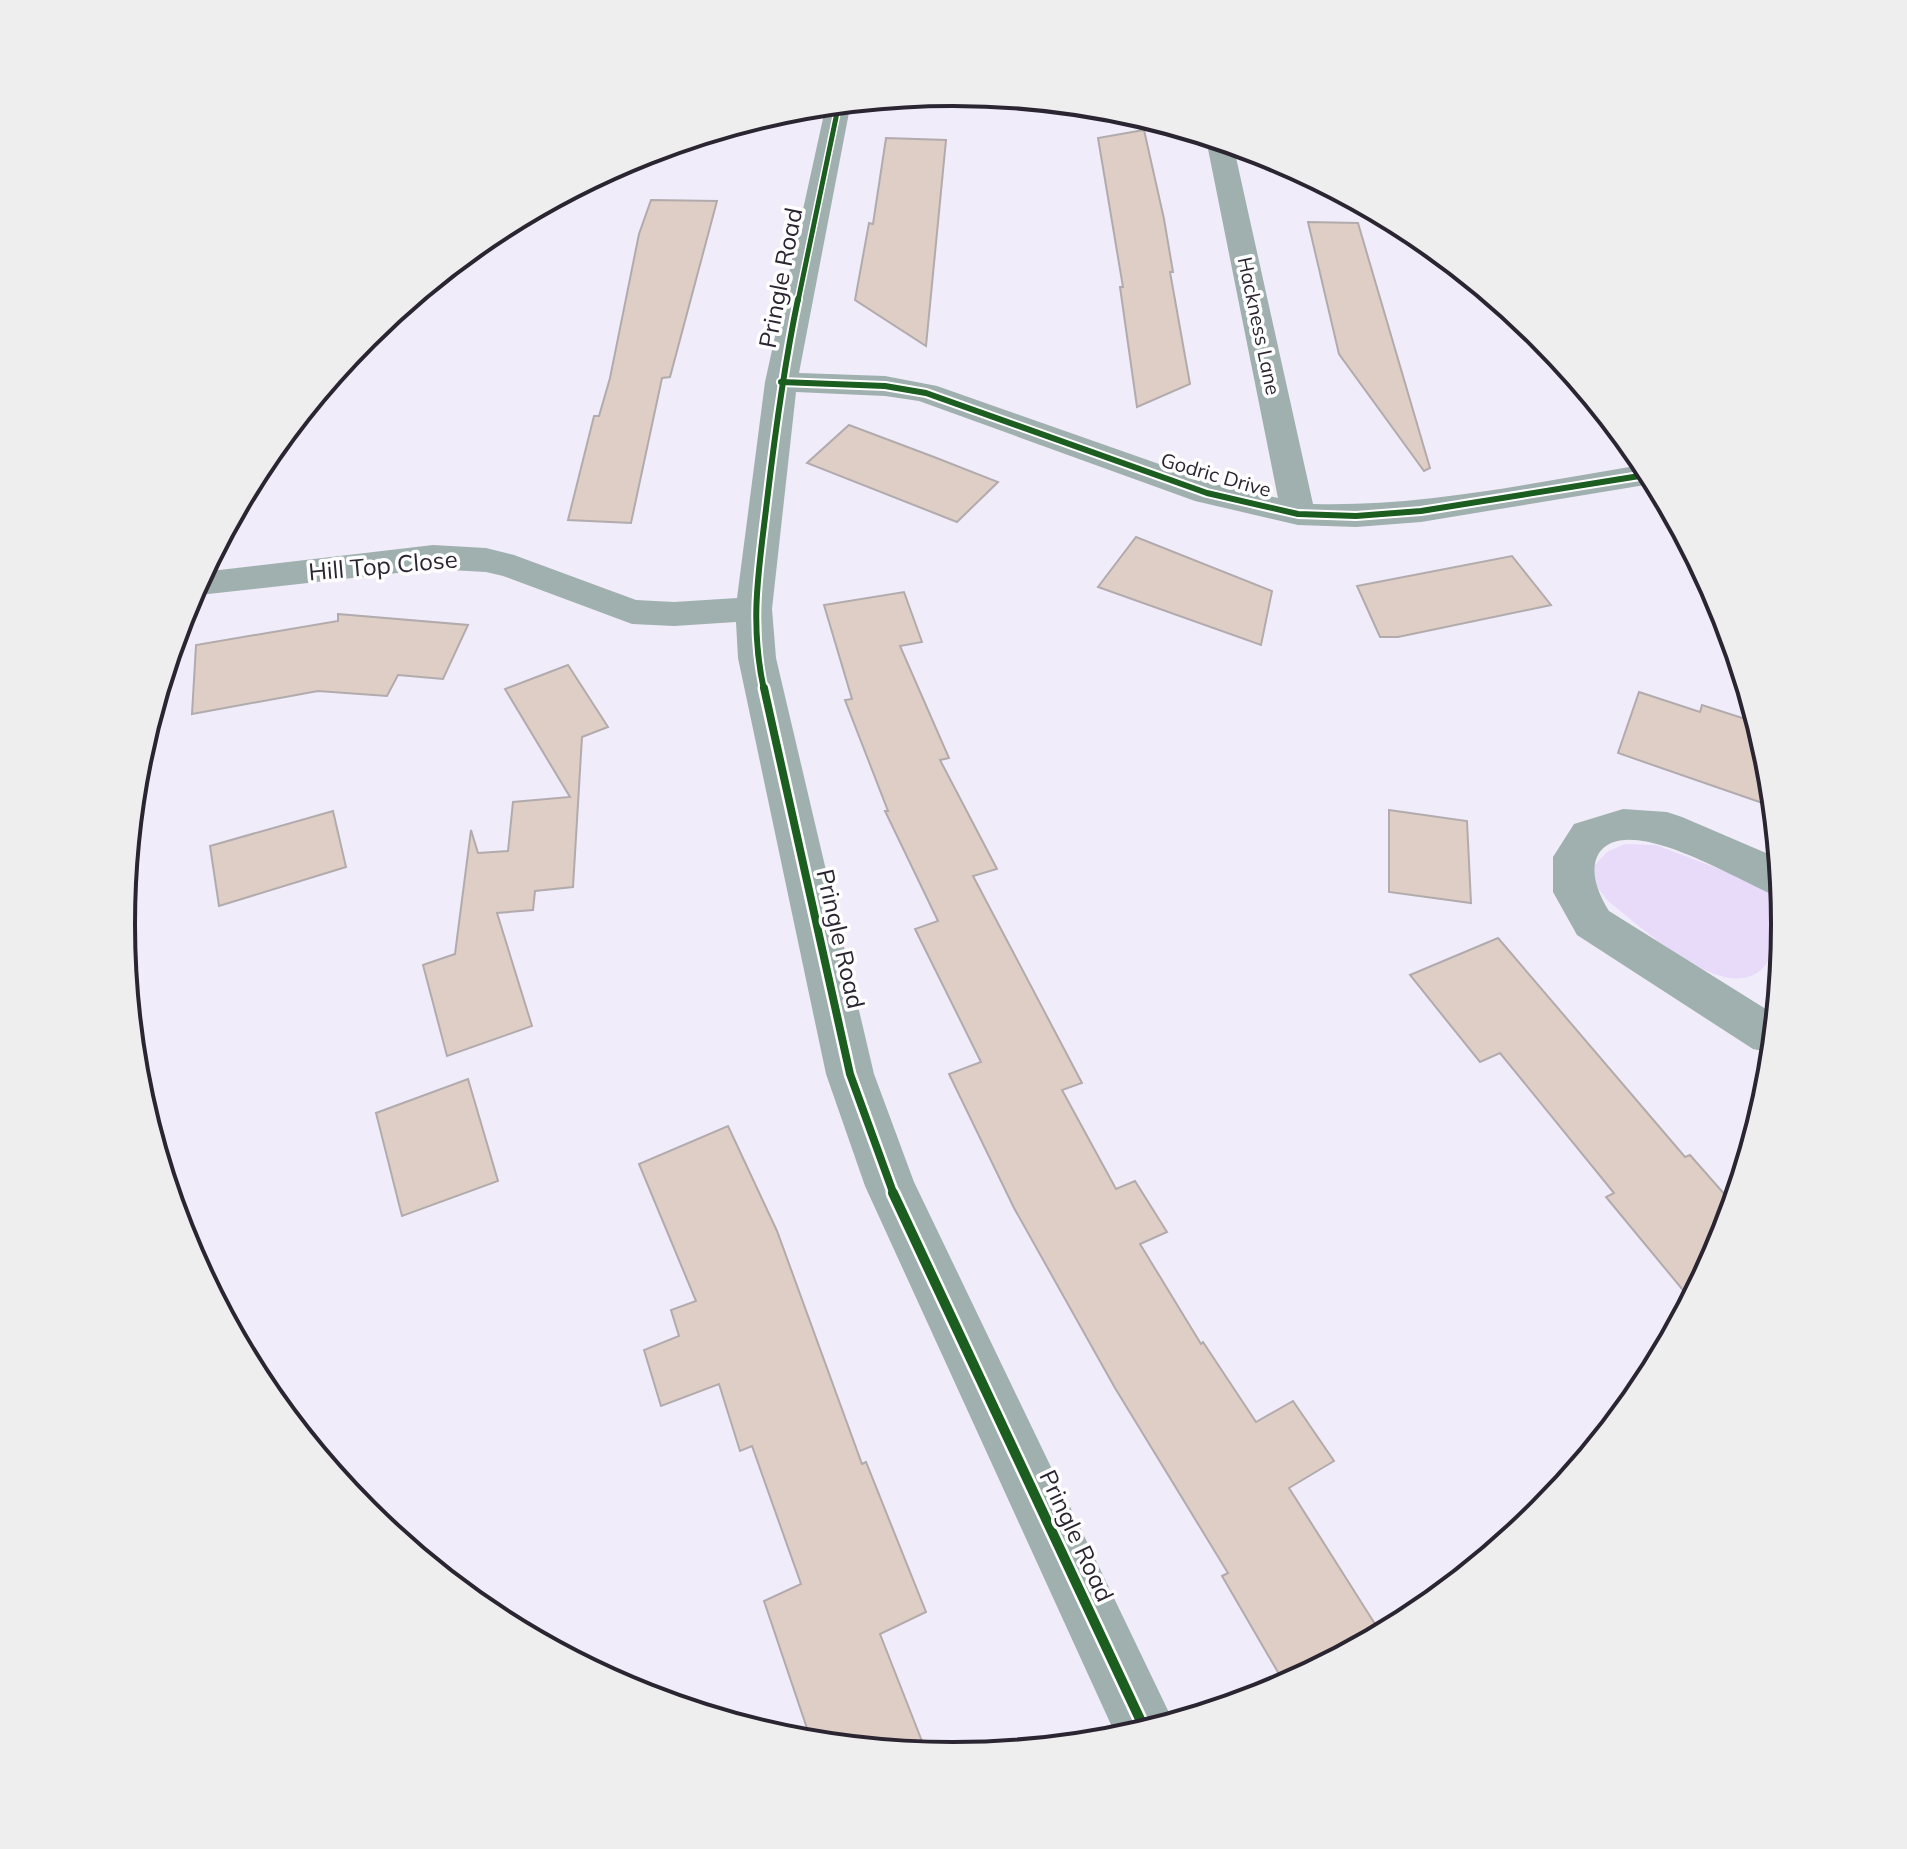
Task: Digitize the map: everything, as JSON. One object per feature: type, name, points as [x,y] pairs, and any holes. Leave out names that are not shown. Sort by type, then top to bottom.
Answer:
[{"type":"street","name":"Pringle Road","points":[[837,115],[781,382],[754,609],[757,658],[850,1074],[890,1186],[1141,1721]]},
{"type":"street","name":"Hackness Lane","points":[[1221,151],[1298,514]]},
{"type":"street","name":"Godric Drive","points":[[781,382],[885,386],[926,393],[1207,493],[1298,514],[1356,516],[1421,511],[1638,476]]},
{"type":"street","name":"Hill Top Close","points":[[209,583],[433,557],[486,560],[514,567],[632,612],[674,614],[754,609]]},
{"type":"street","points":[[1765,1027],[1593,923],[1575,892],[1574,857],[1589,835],[1623,825],[1667,828],[1752,863],[1770,874]]},
{"type":"shaded area","points":[[1625,844],[1656,845],[1761,885],[1771,892],[1771,955],[1759,972],[1739,978],[1716,975],[1643,930],[1608,901],[1597,887],[1593,867],[1607,852]]},
{"type":"building","points":[[1144,130],[1164,219],[1190,384],[1137,407],[1120,287],[1123,287],[1098,138]]},
{"type":"building","points":[[886,138],[946,140],[926,346],[855,300],[869,223],[873,224]]},
{"type":"building","points":[[651,200],[717,201],[670,377],[662,378],[631,523],[568,520],[594,416],[599,416],[610,378],[639,234]]},
{"type":"building","points":[[1308,222],[1358,223],[1430,468],[1424,471],[1339,354]]},
{"type":"building","points":[[849,425],[998,482],[957,522],[807,463]]},
{"type":"building","points":[[1136,537],[1272,591],[1261,645],[1098,587]]},
{"type":"building","points":[[1512,556],[1551,605],[1398,637],[1380,637],[1357,586]]},
{"type":"building","points":[[904,592],[922,642],[900,646],[949,758],[940,760],[997,869],[973,876],[1082,1083],[1062,1090],[1116,1189],[1135,1181],[1167,1232],[1140,1244],[1201,1344],[1203,1342],[1256,1422],[1293,1401],[1334,1461],[1289,1488],[1376,1625],[1280,1675],[1222,1576],[1228,1573],[1115,1388],[1014,1208],[949,1074],[981,1062],[915,929],[938,921],[885,811],[888,811],[845,700],[852,699],[824,605]]},
{"type":"building","points":[[338,614],[468,625],[443,679],[398,675],[387,696],[318,691],[192,714],[196,645],[338,621]]},
{"type":"building","points":[[568,665],[608,727],[582,737],[573,887],[535,891],[533,910],[497,913],[532,1026],[447,1056],[423,965],[455,954],[471,830],[478,853],[508,851],[513,802],[570,797],[505,689]]},
{"type":"building","points":[[1639,692],[1700,712],[1702,705],[1745,719],[1762,803],[1618,753]]},
{"type":"building","points":[[1389,810],[1467,821],[1471,903],[1389,892]]},
{"type":"building","points":[[333,811],[346,867],[219,906],[210,846]]},
{"type":"building","points":[[1498,938],[1685,1157],[1690,1155],[1726,1196],[1685,1292],[1606,1197],[1614,1193],[1500,1053],[1480,1062],[1410,975]]},
{"type":"building","points":[[468,1079],[498,1181],[402,1216],[376,1113]]},
{"type":"building","points":[[728,1126],[777,1231],[862,1464],[866,1462],[926,1612],[880,1634],[922,1742],[807,1729],[764,1601],[801,1584],[752,1446],[740,1451],[719,1384],[661,1406],[644,1350],[679,1336],[671,1310],[696,1301],[639,1164]]},
{"type":"cycle path","points":[[837,115],[781,382],[754,609],[757,658],[850,1074],[890,1186],[1141,1721]]},
{"type":"cycle path","points":[[781,382],[885,386],[926,393],[1207,493],[1298,514],[1356,516],[1421,511],[1638,476]]}]
